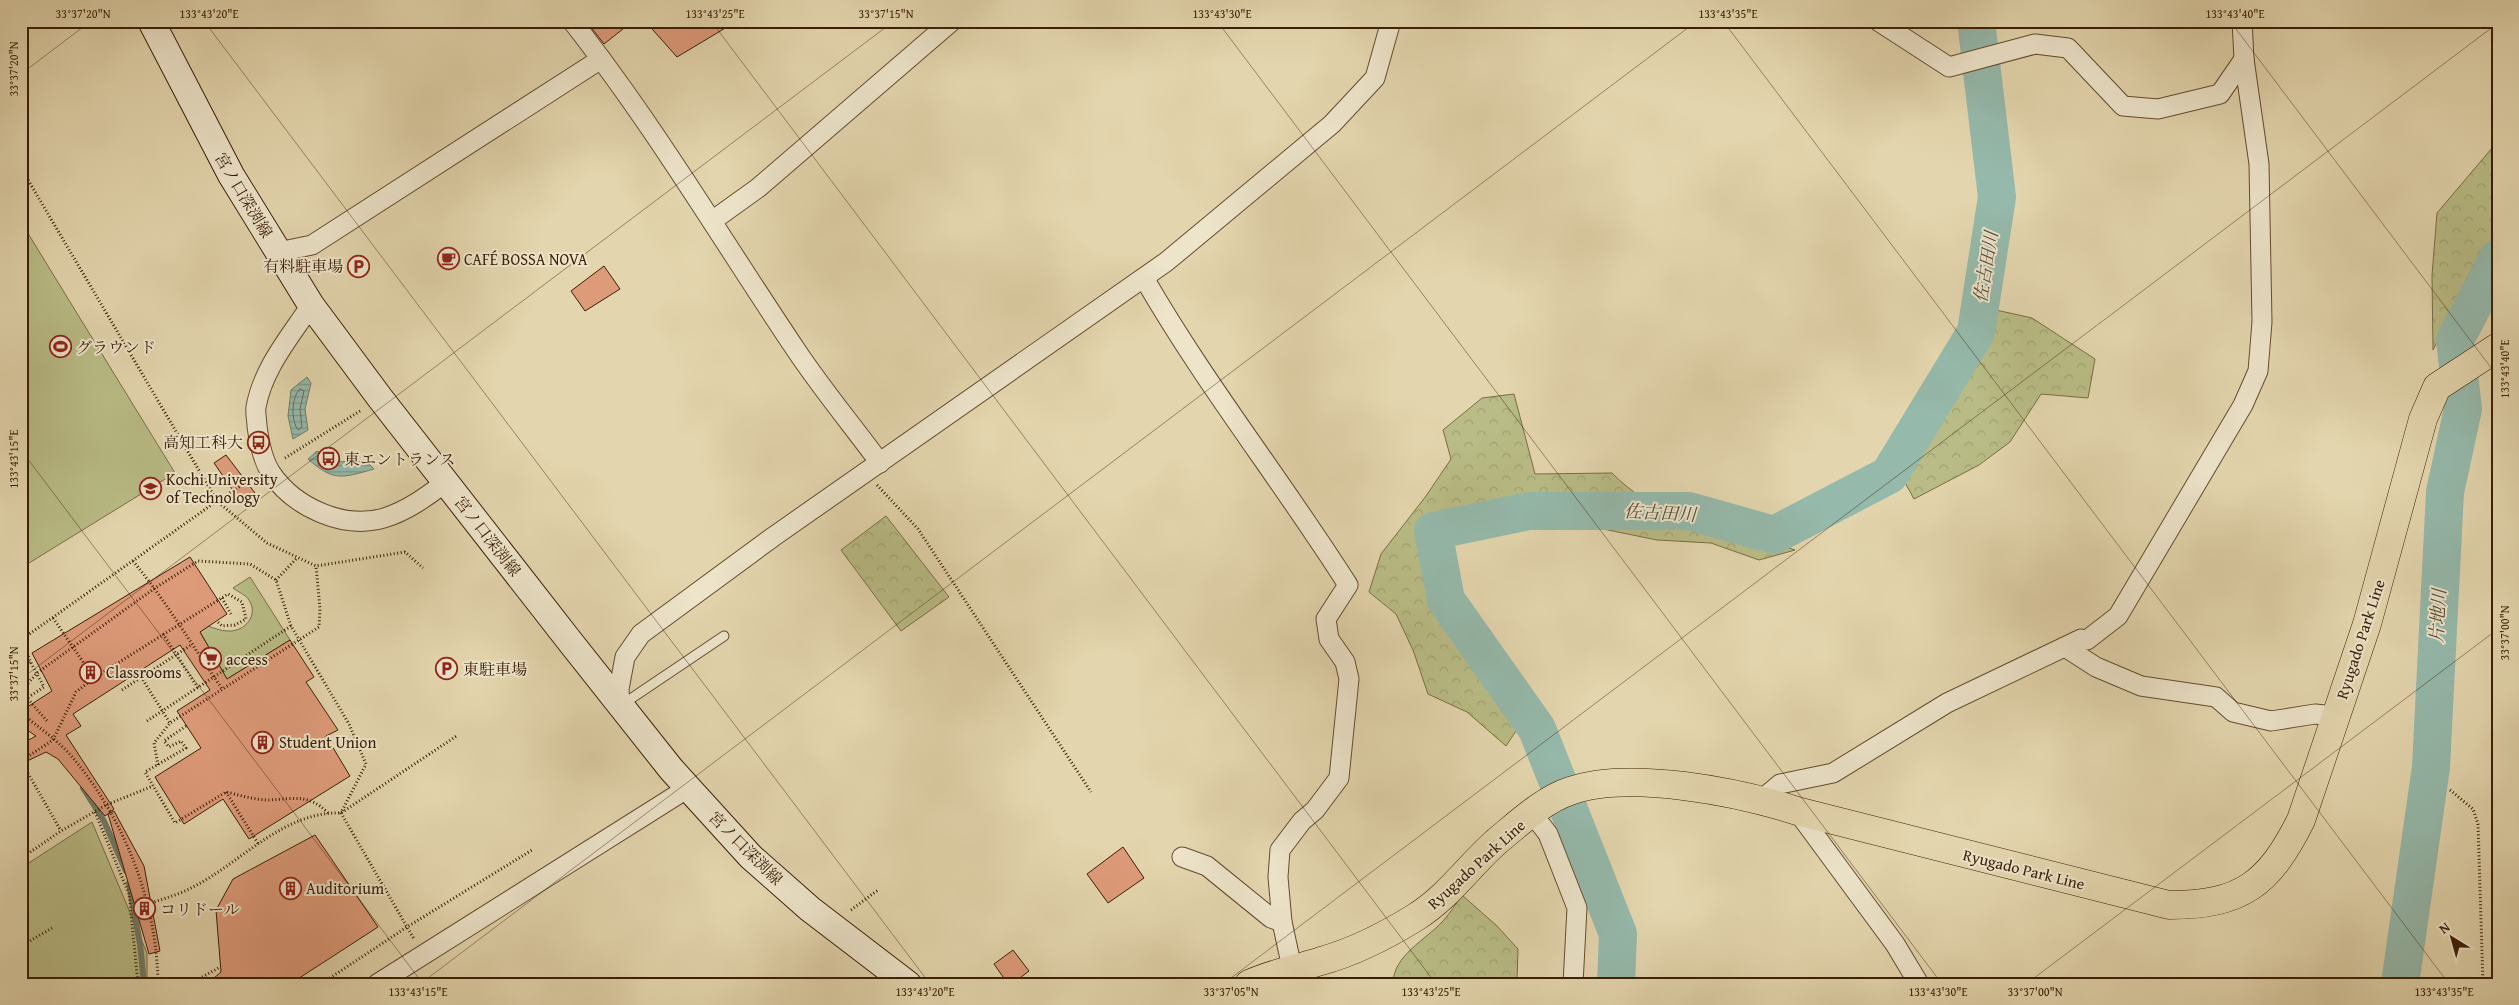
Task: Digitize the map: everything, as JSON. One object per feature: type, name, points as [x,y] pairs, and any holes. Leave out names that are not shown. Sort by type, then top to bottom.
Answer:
[{"type":"main road","name":"宮ノ口深渕線","points":[[151,21],[208,134],[278,252],[312,305],[380,398],[620,705],[688,788],[751,857],[810,909],[908,984]]},
{"type":"main road","name":"Ryugado Park Line","points":[[1249,984],[1292,968],[1320,962],[1350,952],[1417,916],[1442,898],[1495,844],[1540,808],[1570,791],[1613,782],[1712,790],[1761,800],[1797,812],[2169,905],[2206,904],[2232,898],[2247,889],[2275,866],[2287,849],[2301,820],[2334,716],[2367,624],[2423,419],[2437,387],[2490,355]]},
{"type":"street","points":[[572,21],[601,58],[712,221],[873,468]]},
{"type":"street","points":[[712,221],[758,188],[952,21]]},
{"type":"street","points":[[620,705],[619,689],[625,656],[641,634],[1144,278],[1332,124],[1375,78],[1391,21]]},
{"type":"street","points":[[1878,21],[1950,67],[2034,44],[2068,48],[2124,106],[2158,110],[2220,94],[2244,59]]},
{"type":"street","points":[[1761,800],[1780,784],[1833,773],[1948,703],[2081,639],[2087,640],[2118,616],[2243,405],[2258,372],[2262,322],[2259,164],[2244,59],[2242,21]]},
{"type":"street","points":[[278,252],[312,246],[601,58]]},
{"type":"street","points":[[1144,278],[1173,329],[1312,528],[1348,585],[1326,619],[1329,639],[1345,662],[1348,679],[1340,778],[1280,850],[1278,877],[1282,922],[1292,968]]},
{"type":"street","points":[[312,305],[262,380],[256,410],[259,445],[269,468],[284,488],[317,513],[352,521],[383,519],[416,504],[446,482]]},
{"type":"street","points":[[2065,647],[2096,667],[2141,686],[2216,698],[2233,712],[2271,721],[2315,714],[2334,716]]},
{"type":"street","points":[[377,984],[688,788]]},
{"type":"street","points":[[1540,808],[1548,834],[1578,908],[1573,984]]},
{"type":"street","points":[[1797,812],[1895,944],[1919,984]]},
{"type":"street","points":[[1182,857],[1207,866],[1271,918],[1282,922]]},
{"type":"lane","points":[[620,705],[724,636]]},
{"type":"path","points":[[21,168],[217,501],[267,543],[316,566],[405,552],[423,568]]},
{"type":"path","points":[[27,698],[44,687],[30,661],[22,640],[217,501],[380,398]]},
{"type":"path","points":[[873,468],[918,529],[1090,792]]},
{"type":"path","points":[[276,580],[298,558]]},
{"type":"path","points":[[133,561],[155,588],[178,626],[222,690]]},
{"type":"path","points":[[47,721],[21,691],[37,673],[155,588],[198,561],[250,564],[276,580],[291,626],[349,724],[366,764],[341,813]]},
{"type":"path","points":[[158,765],[154,743],[170,722],[320,626],[316,566]]},
{"type":"path","points":[[61,831],[21,761],[53,740],[76,692],[94,678],[228,594],[242,602],[246,619],[235,625],[222,626],[217,621]]},
{"type":"path","points":[[222,598],[231,614]]},
{"type":"path","points":[[53,618],[94,678]]},
{"type":"path","points":[[147,722],[291,626]]},
{"type":"path","points":[[163,634],[198,688]]},
{"type":"path","points":[[122,690],[191,645]]},
{"type":"path","points":[[28,681],[22,674],[30,661]]},
{"type":"path","points":[[141,677],[170,722]]},
{"type":"path","points":[[21,713],[73,758],[106,805],[132,853],[148,904],[158,958],[158,984]]},
{"type":"path","points":[[186,726],[164,741],[169,747],[181,741],[186,748],[144,772],[175,823],[226,792],[268,800],[295,797],[318,803],[328,812]]},
{"type":"path","points":[[148,904],[191,888],[287,826],[328,812],[341,813],[458,735]]},
{"type":"path","points":[[21,862],[23,857],[61,831],[106,805],[152,786]]},
{"type":"path","points":[[2450,790],[2473,809],[2478,824],[2483,984]]},
{"type":"path","points":[[226,792],[259,844]]},
{"type":"path","points":[[95,812],[129,894],[138,984]]},
{"type":"path","points":[[341,813],[423,955]]},
{"type":"path","points":[[321,984],[407,927],[532,850]]},
{"type":"path","points":[[844,915],[878,890]]},
{"type":"path","points":[[21,946],[52,928]]},
{"type":"path","points":[[190,984],[220,967]]},
{"type":"green space","points":[[2498,141],[2498,240],[2475,269],[2433,350],[2432,275],[2437,213]]},
{"type":"green space","name":"グラウンド","points":[[21,222],[175,473],[21,568]]},
{"type":"green space","points":[[1996,310],[2032,318],[2095,359],[2088,398],[2041,394],[2010,442],[1979,465],[1914,499],[1903,479],[1915,437],[1956,385]]},
{"type":"green space","points":[[1514,394],[1535,474],[1612,473],[1644,499],[1659,508],[1691,520],[1753,536],[1795,550],[1759,560],[1711,543],[1657,540],[1603,529],[1567,517],[1510,518],[1464,525],[1435,546],[1441,583],[1462,635],[1493,684],[1517,704],[1518,728],[1506,746],[1467,712],[1428,694],[1413,650],[1396,614],[1369,592],[1381,554],[1426,496],[1451,459],[1443,430],[1482,398]]},
{"type":"green space","points":[[886,516],[949,597],[901,631],[841,550]]},
{"type":"green space","points":[[250,577],[290,640],[227,679],[200,632],[208,626],[234,631],[249,622],[252,606],[246,597],[233,588]]},
{"type":"green space","points":[[92,822],[147,953],[147,984],[21,984],[21,868]]},
{"type":"green space","points":[[1462,895],[1497,926],[1518,949],[1517,980],[1520,984],[1393,984],[1394,974],[1404,956],[1443,921]]},
{"type":"water","points":[[307,377],[311,383],[305,409],[308,430],[293,439],[288,416],[291,390]]},
{"type":"water","points":[[317,451],[335,462],[366,461],[374,469],[346,476],[332,475],[308,459]]},
{"type":"building","points":[[586,21],[633,21],[604,44]]},
{"type":"building","points":[[645,21],[737,21],[677,57]]},
{"type":"building","points":[[604,266],[620,289],[585,311],[571,291]]},
{"type":"building","points":[[226,455],[255,493],[241,502],[214,463]]},
{"type":"building","points":[[190,557],[227,614],[200,632],[227,679],[290,640],[314,677],[306,682],[338,730],[326,736],[350,776],[249,839],[223,799],[184,824],[155,777],[201,748],[177,711],[210,690],[180,645],[73,714],[81,726],[66,735],[114,809],[105,816],[58,759],[46,752],[21,764],[21,744],[36,736],[21,726],[21,711],[52,691],[32,653]]},
{"type":"building","points":[[114,811],[144,866],[160,951],[149,954],[108,814]]},
{"type":"building","name":"Auditorium","points":[[315,835],[378,927],[290,984],[207,984],[221,972],[216,910],[233,879]]},
{"type":"building","points":[[1123,847],[1144,878],[1108,903],[1087,874]]},
{"type":"building","points":[[1013,950],[1029,971],[1012,984],[1008,984],[994,964]]},
{"type":"waterway","name":"佐古田川","points":[[1616,984],[1618,934],[1537,729],[1446,600],[1433,531],[1529,511],[1689,511],[1774,535],[1889,475],[1976,332],[1997,197],[1976,21]]},
{"type":"waterway","name":"片地川","points":[[2400,984],[2431,767],[2445,492],[2463,409],[2455,340],[2498,258]]},
{"type":"waterway","points":[[83,788],[104,821],[126,871]]},
{"type":"waterway","points":[[129,883],[140,944],[144,984]]},
{"type":"place","name":"CAFÉ BOSSA NOVA","points":[[448,259]]},
{"type":"place","name":"有料駐車場","points":[[359,266]]},
{"type":"place","name":"グラウンド","points":[[60,347]]},
{"type":"place","name":"高知工科大","points":[[259,442]]},
{"type":"place","name":"東エントランス","points":[[328,459]]},
{"type":"place","name":"Kochi University of Technology","points":[[150,488]]},
{"type":"place","name":"access","points":[[210,659]]},
{"type":"place","name":"東駐車場","points":[[447,669]]},
{"type":"place","name":"Classrooms","points":[[90,672]]},
{"type":"place","name":"Student Union","points":[[263,742]]},
{"type":"place","name":"Auditorium","points":[[290,888]]},
{"type":"place","name":"コリドール","points":[[144,909]]}]
